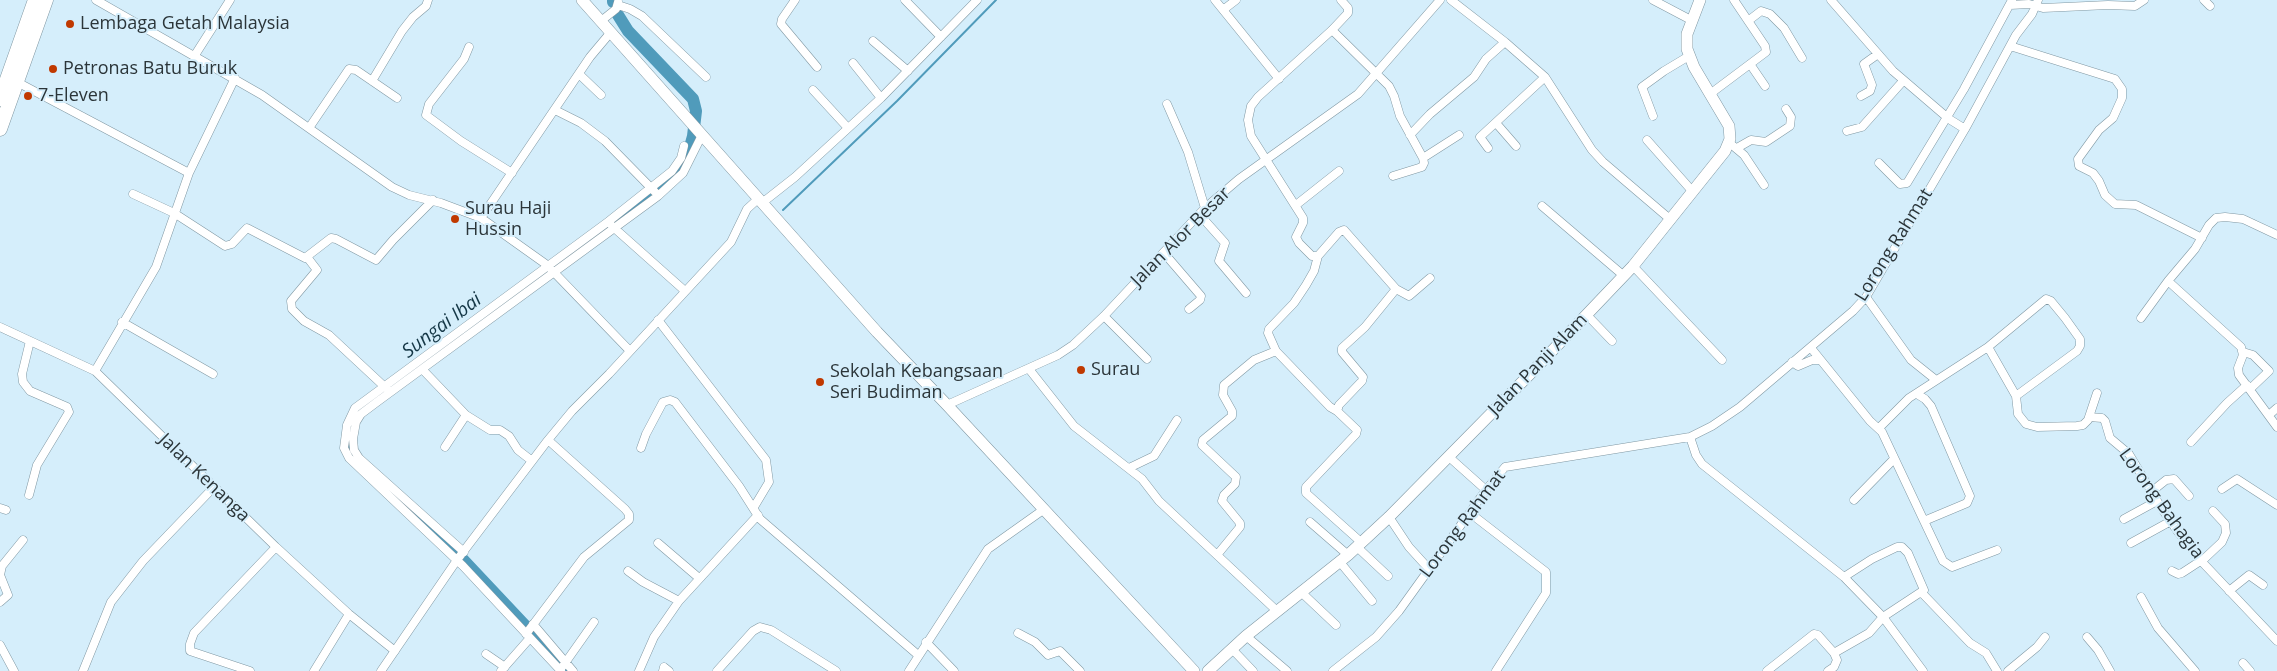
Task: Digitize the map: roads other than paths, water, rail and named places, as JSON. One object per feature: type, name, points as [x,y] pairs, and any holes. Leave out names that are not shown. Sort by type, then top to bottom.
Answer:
[{"type":"highway","points":[[0,98],[35,0]]},
{"type":"highway","points":[[0,129],[46,0]]},
{"type":"main road","points":[[582,0],[877,332],[1194,671]]},
{"type":"main road","points":[[1700,0],[1691,20],[1686,42],[1689,56],[1700,80],[1729,126],[1733,146]]},
{"type":"main road","name":"Jalan Panji Alam","points":[[1208,671],[1246,636],[1351,552],[1449,457],[1624,276],[1733,146]]},
{"type":"street","points":[[96,0],[235,78],[392,187],[409,195],[433,200],[481,218],[550,269],[630,351]]},
{"type":"street","points":[[195,55],[230,0]]},
{"type":"street","points":[[372,80],[402,31],[413,17],[426,6],[428,0]]},
{"type":"street","points":[[795,0],[782,19],[781,24],[817,67]]},
{"type":"street","points":[[905,0],[941,37]]},
{"type":"street","points":[[381,671],[459,562],[463,552],[532,461],[550,443],[572,411],[660,323],[686,291],[731,242],[747,209],[762,203],[795,177],[881,98],[977,0]]},
{"type":"street","points":[[1215,0],[1279,79]]},
{"type":"street","points":[[1223,10],[1236,0]]},
{"type":"street","points":[[1318,256],[1312,256],[1298,243],[1296,237],[1303,224],[1303,218],[1251,136],[1248,120],[1251,106],[1332,30],[1349,11],[1341,0]]},
{"type":"street","name":"Jalan Alor Besar","points":[[947,405],[1029,369],[1058,355],[1073,345],[1104,316],[1202,211],[1239,179],[1358,94],[1440,0]]},
{"type":"street","points":[[1451,0],[1505,42],[1545,77],[1592,150],[1603,162],[1672,220]]},
{"type":"street","points":[[1653,0],[1691,20]]},
{"type":"street","points":[[1710,94],[1766,50],[1734,0]]},
{"type":"street","points":[[1831,0],[1903,81],[1961,127]]},
{"type":"street","points":[[1879,163],[1900,184],[1907,183],[1964,89],[2012,3],[2037,3],[2048,8],[2117,4],[2135,6],[2144,0]]},
{"type":"street","points":[[601,21],[618,3],[630,9],[642,16],[706,77]]},
{"type":"street","name":"Lorong Rahmat","points":[[1333,671],[1381,631],[1399,611],[1486,490],[1505,467],[1690,437],[1712,426],[1740,407],[1811,348],[1866,297],[1961,127],[2037,3]]},
{"type":"street","points":[[1748,20],[1761,11],[1770,14],[1784,28],[1802,58]]},
{"type":"street","points":[[1332,30],[1389,86],[1400,116],[1423,158],[1424,163],[1422,167],[1393,176]]},
{"type":"street","points":[[481,218],[579,74],[611,32]]},
{"type":"street","points":[[873,41],[908,70]]},
{"type":"street","points":[[1410,135],[1430,114],[1474,77],[1486,58],[1505,42]]},
{"type":"street","points":[[2010,46],[2111,77],[2118,83],[2123,93],[2117,112],[2082,153],[2078,159],[2079,166],[2093,174],[2099,181],[2105,196],[2115,204],[2136,205],[2202,238]]},
{"type":"street","points":[[469,47],[464,59],[429,104],[426,115],[461,141],[512,173]]},
{"type":"street","points":[[1861,96],[1870,91],[1872,86],[1864,64],[1878,54]]},
{"type":"street","points":[[1653,116],[1642,87],[1689,56]]},
{"type":"street","points":[[853,63],[881,98]]},
{"type":"street","points":[[1750,64],[1765,86]]},
{"type":"street","points":[[309,128],[349,68],[372,80],[397,98]]},
{"type":"street","points":[[579,74],[600,95]]},
{"type":"street","points":[[1488,148],[1480,137],[1545,77]]},
{"type":"street","points":[[95,371],[156,266],[189,173],[235,78]]},
{"type":"street","points":[[1847,131],[1862,127],[1903,81]]},
{"type":"street","points":[[17,82],[189,173]]},
{"type":"street","points":[[813,90],[848,128]]},
{"type":"street","points":[[1167,104],[1188,152],[1202,211],[1225,243],[1219,261],[1246,293]]},
{"type":"street","points":[[1764,185],[1755,170],[1733,146],[1751,140],[1766,142],[1790,126],[1791,117],[1786,109]]},
{"type":"street","points":[[555,110],[581,123],[605,141],[654,191]]},
{"type":"street","points":[[1496,123],[1516,146]]},
{"type":"street","points":[[463,552],[349,458],[344,448],[344,438],[352,412],[387,389],[654,191],[683,172],[701,134]]},
{"type":"street","points":[[1423,158],[1459,135]]},
{"type":"street","points":[[1647,140],[1693,192]]},
{"type":"street","points":[[654,191],[676,168],[684,146]]},
{"type":"street","points":[[1296,205],[1339,170]]},
{"type":"street","points":[[133,194],[174,213],[225,246],[232,244],[244,229],[252,228],[294,253],[307,257],[317,270],[291,301],[292,309],[304,321],[329,335],[387,389]]},
{"type":"street","points":[[307,257],[325,240],[336,238],[376,260],[433,200]]},
{"type":"street","points":[[1542,206],[1624,276]]},
{"type":"street","points":[[2141,318],[2212,222],[2225,216],[2250,221],[2277,235]]},
{"type":"street","points":[[611,224],[686,291]]},
{"type":"street","points":[[1372,601],[1351,552],[1306,493],[1306,488],[1310,481],[1356,434],[1357,430],[1330,407],[1276,351],[1269,339],[1269,329],[1294,303],[1314,271],[1318,256],[1339,232],[1344,230],[1396,289],[1409,296],[1430,278]]},
{"type":"street","points":[[1164,253],[1201,296],[1189,309]]},
{"type":"street","points":[[1633,266],[1722,360]]},
{"type":"street","points":[[2168,281],[2221,327],[2243,352],[2253,355],[2269,371],[2227,403],[2192,442]]},
{"type":"street","points":[[1337,411],[1338,405],[1362,381],[1363,376],[1342,352],[1342,348],[1365,327],[1396,289]]},
{"type":"street","points":[[1866,297],[1911,360],[1936,380]]},
{"type":"street","points":[[1879,428],[1909,398],[1988,347],[2046,300],[2051,301],[2080,339],[2080,346],[2077,351],[2016,396]]},
{"type":"street","points":[[1587,315],[1612,341]]},
{"type":"street","points":[[1104,316],[1147,359]]},
{"type":"street","points":[[387,389],[422,369],[482,319]]},
{"type":"street","points":[[122,322],[213,374]]},
{"type":"street","points":[[660,323],[766,460],[769,482],[754,507]]},
{"type":"street","name":"Jalan Kenanga","points":[[0,327],[95,371],[213,488],[276,547],[349,614],[395,651]]},
{"type":"street","points":[[29,495],[37,465],[70,412],[67,407],[30,391],[23,382],[22,374],[30,341]]},
{"type":"street","points":[[1988,347],[2016,396],[2020,420],[2029,426],[2084,425],[2089,417],[2097,393]]},
{"type":"street","points":[[1811,348],[1870,421],[1879,428],[1943,561],[1952,567],[1997,550]]},
{"type":"street","points":[[1218,555],[1240,527],[1240,523],[1222,501],[1224,495],[1235,484],[1236,477],[1202,444],[1203,440],[1226,421],[1232,413],[1223,395],[1224,385],[1254,360],[1276,351]]},
{"type":"street","points":[[2243,352],[2238,371],[2277,427]]},
{"type":"street","points":[[1792,362],[1798,366],[1812,360],[1820,360]]},
{"type":"street","points":[[422,369],[466,416],[490,430],[500,430],[509,436],[518,450],[532,461]]},
{"type":"street","points":[[1029,369],[1074,426],[1142,479],[1159,501],[1277,612]]},
{"type":"street","points":[[1917,394],[1931,406],[1970,496],[1967,503],[1924,521]]},
{"type":"street","points":[[640,448],[662,402],[670,400],[675,402],[754,507],[758,515],[918,655]]},
{"type":"street","points":[[2269,415],[2277,408]]},
{"type":"street","points":[[445,447],[466,416]]},
{"type":"street","name":"Lorong Bahagia","points":[[2089,417],[2102,418],[2105,421],[2110,438],[2130,454],[2157,501],[2201,560],[2277,641]]},
{"type":"street","points":[[1129,468],[1154,456],[1178,420]]},
{"type":"street","points":[[1690,437],[1696,456],[1702,464],[1844,577],[1883,617],[1923,671]]},
{"type":"street","points":[[486,654],[503,669],[533,624],[584,557],[629,520],[629,514],[625,509],[550,443]]},
{"type":"street","points":[[1449,457],[1486,490]]},
{"type":"street","points":[[1854,500],[1894,459]]},
{"type":"street","points":[[2152,492],[2166,480],[2174,479],[2189,496]]},
{"type":"street","points":[[2222,489],[2237,480],[2277,505]]},
{"type":"street","points":[[83,671],[111,602],[143,561],[213,488]]},
{"type":"street","points":[[389,491],[527,635],[563,667],[573,671]]},
{"type":"street","points":[[2124,519],[2157,501]]},
{"type":"street","points":[[909,671],[988,549],[1043,510]]},
{"type":"street","points":[[2172,571],[2179,574],[2219,546],[2226,533],[2225,524],[2213,511]]},
{"type":"street","points":[[1470,512],[1546,572],[1546,593],[1496,671]]},
{"type":"street","points":[[639,671],[654,637],[679,601],[758,515]]},
{"type":"street","points":[[1389,517],[1409,547],[1429,568]]},
{"type":"street","points":[[2130,543],[2171,521]]},
{"type":"street","points":[[1310,522],[1388,576]]},
{"type":"street","points":[[0,602],[8,595],[0,574],[2,566],[23,540]]},
{"type":"street","points":[[658,543],[699,578]]},
{"type":"street","points":[[250,671],[190,651],[192,638],[223,601],[276,547]]},
{"type":"street","points":[[1834,653],[1869,633],[1883,617],[1924,590],[1908,553],[1902,547],[1897,547],[1872,559],[1844,577]]},
{"type":"street","points":[[628,571],[642,582],[679,601]]},
{"type":"street","points":[[2229,591],[2249,575],[2263,585]]},
{"type":"street","points":[[1301,592],[1336,625]]},
{"type":"street","points":[[1922,593],[1970,644],[1986,653],[1997,671]]},
{"type":"street","points":[[2141,597],[2158,628],[2195,671]]},
{"type":"street","points":[[314,671],[349,614]]},
{"type":"street","points":[[563,667],[594,622]]},
{"type":"street","points":[[533,624],[563,667]]},
{"type":"street","points":[[717,671],[753,631],[760,627],[771,630],[836,671]]},
{"type":"street","points":[[1018,633],[1035,642],[1048,655],[1060,651],[1080,671]]},
{"type":"street","points":[[1767,671],[1814,634],[1818,635],[1834,653],[1837,660],[1834,667],[1828,671]]},
{"type":"street","points":[[1246,636],[1287,671]]},
{"type":"street","points":[[2008,671],[2037,647],[2045,637]]},
{"type":"street","points":[[2087,637],[2098,650],[2110,671]]},
{"type":"street","points":[[926,642],[954,671]]},
{"type":"street","points":[[0,644],[14,671]]},
{"type":"street","points":[[1232,649],[1254,671]]},
{"type":"street","points":[[2243,663],[2250,671]]},
{"type":"street","points":[[663,671],[664,668],[670,671]]},
{"type":"waterway","points":[[783,210],[897,101],[996,0]]},
{"type":"waterway","name":"Sungai Ibai","points":[[603,230],[675,175],[688,154],[693,136],[696,111],[693,99],[628,31],[618,15]]},
{"type":"waterway","name":"Sungai Ibai","points":[[364,468],[352,455],[348,444],[351,424],[355,416],[487,316]]},
{"type":"waterway","name":"Sungai Ibai","points":[[383,485],[456,552],[568,671]]},
{"type":"place","name":"Lembaga Getah Malaysia","points":[[70,24]]},
{"type":"place","name":"Petronas Batu Buruk","points":[[53,69]]},
{"type":"place","name":"7-Eleven","points":[[28,96]]},
{"type":"place","name":"Surau Haji Hussin","points":[[455,219]]},
{"type":"place","name":"Surau","points":[[1081,370]]},
{"type":"place","name":"Sekolah Kebangsaan Seri Budiman","points":[[820,382]]}]
